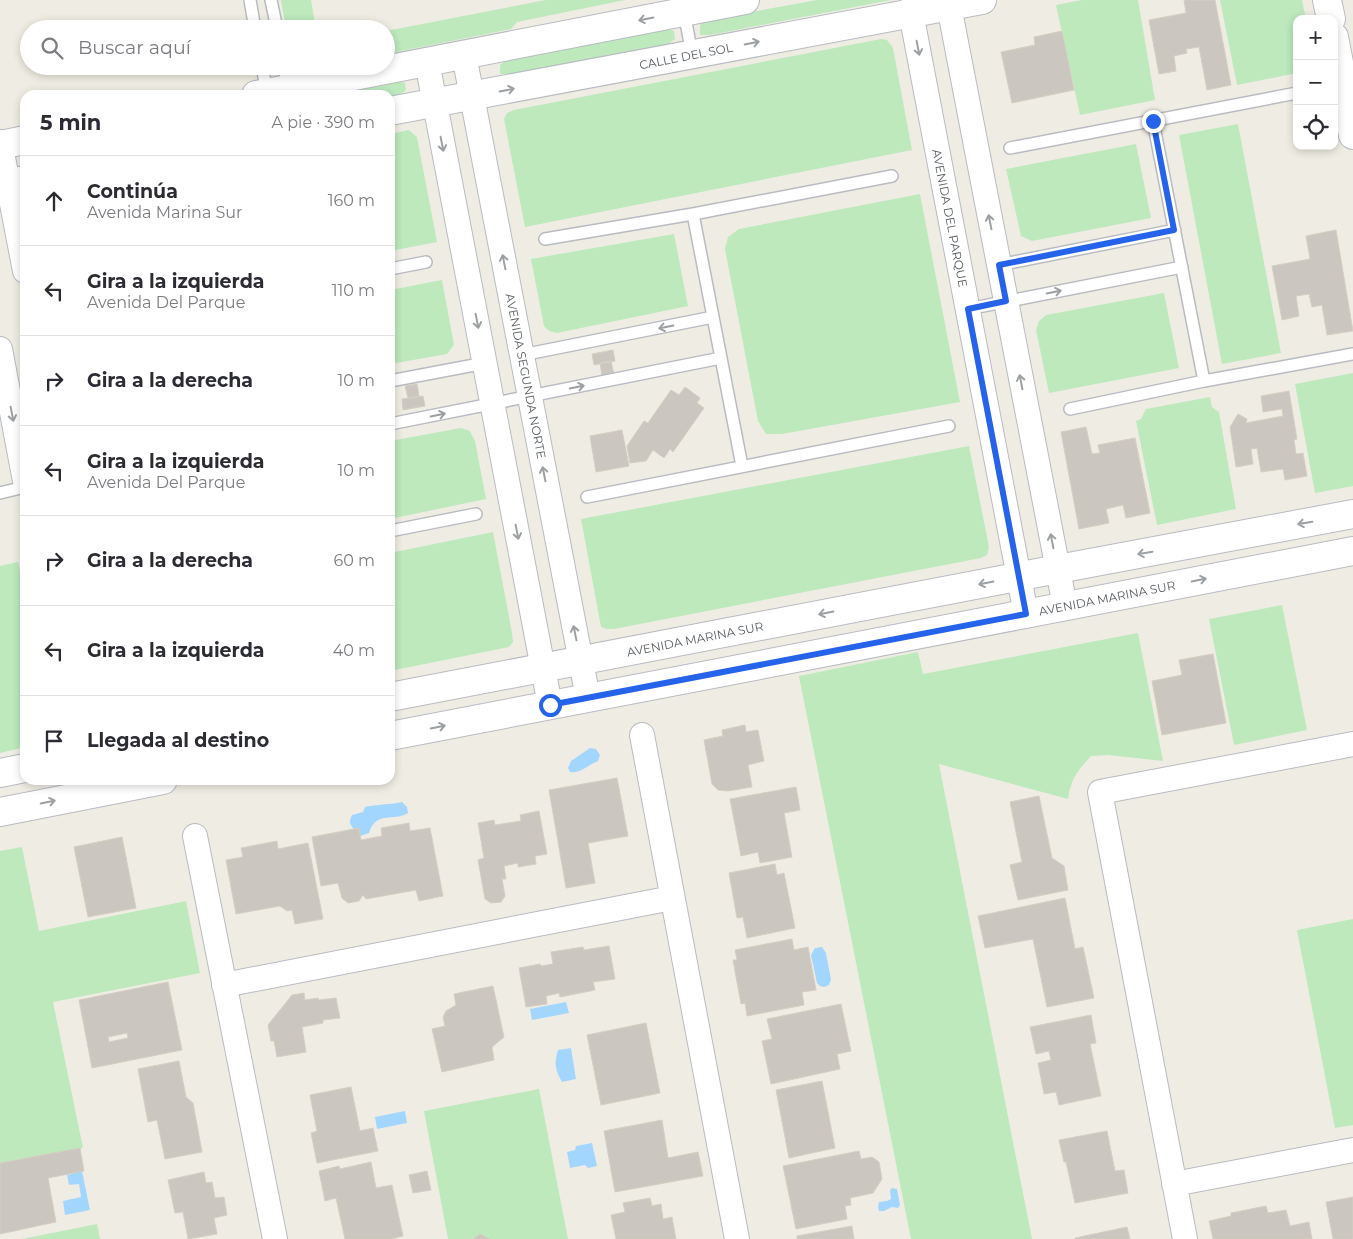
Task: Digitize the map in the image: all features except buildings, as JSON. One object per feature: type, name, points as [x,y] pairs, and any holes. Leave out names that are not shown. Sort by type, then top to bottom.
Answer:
[{"type":"street","points":[[395,67],[464,55],[683,6],[745,0]]},
{"type":"street","name":"CALLE DEL SOL","points":[[395,110],[692,54],[912,7],[982,0]]},
{"type":"street","points":[[1327,0],[1330,15]]},
{"type":"street","points":[[947,3],[1065,606]]},
{"type":"street","name":"AVENIDA DEL PARQUE","points":[[912,7],[1026,614]]},
{"type":"street","name":"AVENIDA SEGUNDA NORTE","points":[[464,55],[588,698]]},
{"type":"street","points":[[1338,58],[1353,135]]},
{"type":"street","points":[[427,62],[550,705]]},
{"type":"street","points":[[274,86],[344,75]]},
{"type":"street","points":[[20,141],[0,144],[11,183],[20,240]]},
{"type":"street","points":[[0,349],[20,455]]},
{"type":"street","name":"AVENIDA MARINA SUR","points":[[395,696],[1353,514]]},
{"type":"street","name":"AVENIDA MARINA SUR","points":[[395,735],[1353,551]]},
{"type":"street","points":[[642,735],[737,1239]]},
{"type":"street","points":[[1184,1239],[1100,792],[1353,744]]},
{"type":"street","points":[[0,773],[20,769]]},
{"type":"street","points":[[0,812],[85,787],[111,785]]},
{"type":"street","points":[[195,836],[275,1239]]},
{"type":"street","points":[[224,985],[672,898]]},
{"type":"street","points":[[1174,1184],[1353,1150]]},
{"type":"lane","points":[[250,0],[253,20]]},
{"type":"lane","points":[[271,0],[275,20]]},
{"type":"lane","points":[[683,6],[692,54]]},
{"type":"lane","points":[[267,75],[274,86]]},
{"type":"lane","points":[[1010,148],[1293,94]]},
{"type":"lane","points":[[1153,121],[1204,381]]},
{"type":"lane","points":[[545,239],[693,214],[892,176]]},
{"type":"lane","points":[[693,214],[742,466]]},
{"type":"lane","points":[[999,265],[1174,230]]},
{"type":"lane","points":[[395,268],[426,262]]},
{"type":"lane","points":[[968,309],[1182,267]]},
{"type":"lane","points":[[522,356],[713,317]]},
{"type":"lane","points":[[1070,409],[1204,381],[1353,354]]},
{"type":"lane","points":[[395,423],[721,358]]},
{"type":"lane","points":[[395,380],[485,363]]},
{"type":"lane","points":[[587,497],[950,426]]},
{"type":"lane","points":[[0,492],[20,488]]},
{"type":"lane","points":[[395,531],[476,514]]},
{"type":"green space","points":[[281,0],[311,0],[314,20],[284,20]]},
{"type":"green space","points":[[546,0],[625,0],[517,22],[511,29],[395,52],[395,29]]},
{"type":"green space","points":[[817,0],[891,0],[710,35],[700,35],[700,25],[708,20]]},
{"type":"green space","points":[[1082,0],[1138,0],[1155,100],[1080,115],[1056,5]]},
{"type":"green space","points":[[1220,0],[1302,0],[1305,15],[1293,15],[1293,74],[1237,85]]},
{"type":"green space","points":[[666,29],[674,31],[675,39],[668,44],[510,74],[500,74],[500,65],[507,59]]},
{"type":"green space","points":[[881,39],[887,40],[893,48],[912,150],[525,227],[504,119],[507,113],[514,110]]},
{"type":"green space","points":[[397,81],[405,83],[406,90],[400,95],[395,96],[395,90],[349,90]]},
{"type":"green space","points":[[1238,124],[1281,353],[1222,364],[1179,135]]},
{"type":"green space","points":[[409,130],[417,137],[437,242],[395,250],[395,133]]},
{"type":"green space","points":[[1136,144],[1151,218],[1032,241],[1021,236],[1006,169]]},
{"type":"green space","points":[[920,194],[960,402],[782,434],[766,434],[758,421],[725,249],[728,237],[739,229]]},
{"type":"green space","points":[[674,234],[688,306],[557,333],[549,331],[544,326],[531,259]]},
{"type":"green space","points":[[442,280],[454,345],[447,354],[395,363],[395,289]]},
{"type":"green space","points":[[1164,293],[1179,368],[1049,393],[1036,330],[1039,321],[1046,315]]},
{"type":"green space","points":[[1353,373],[1353,486],[1315,493],[1295,384]]},
{"type":"green space","points":[[1210,397],[1212,407],[1219,412],[1236,509],[1157,525],[1136,421],[1141,419],[1146,409]]},
{"type":"green space","points":[[461,428],[470,431],[475,441],[486,499],[395,518],[395,440]]},
{"type":"green space","points":[[969,446],[989,547],[987,555],[981,558],[614,629],[601,627],[581,519]]},
{"type":"green space","points":[[493,532],[513,642],[509,647],[395,670],[395,552]]},
{"type":"green space","points":[[18,562],[20,572],[20,748],[0,753],[0,566]]},
{"type":"green space","points":[[1282,605],[1307,730],[1234,745],[1209,619]]},
{"type":"green space","points":[[1138,633],[1163,761],[1108,755],[1091,756],[1075,776],[1068,799],[939,764],[1032,1239],[911,1239],[799,676],[918,652],[923,674]]},
{"type":"green space","points":[[22,847],[39,931],[186,901],[200,973],[53,1002],[83,1148],[0,1163],[0,851]]},
{"type":"green space","points":[[1353,919],[1353,1125],[1335,1128],[1297,930]]},
{"type":"green space","points":[[539,1089],[568,1239],[448,1239],[424,1111]]},
{"type":"green space","points":[[97,1224],[100,1239],[22,1239]]},
{"type":"water","points":[[590,748],[596,749],[600,755],[598,761],[581,770],[570,772],[568,768],[571,761]]},
{"type":"water","points":[[402,802],[407,807],[408,813],[403,816],[376,821],[369,833],[360,836],[359,828],[354,829],[350,824],[352,815],[363,812],[365,807]]},
{"type":"water","points":[[822,947],[826,953],[831,980],[829,985],[824,987],[817,983],[811,955],[815,948]]},
{"type":"water","points":[[566,1002],[569,1013],[532,1020],[530,1009]]},
{"type":"water","points":[[571,1048],[576,1079],[562,1082],[556,1066],[558,1050]]},
{"type":"water","points":[[405,1111],[407,1123],[377,1129],[375,1117]]},
{"type":"water","points":[[592,1143],[597,1166],[588,1168],[585,1165],[570,1168],[567,1152],[575,1150],[576,1146]]},
{"type":"water","points":[[82,1171],[90,1210],[65,1215],[63,1201],[81,1197],[79,1184],[69,1185],[67,1175]]},
{"type":"water","points":[[892,1188],[897,1189],[900,1205],[898,1208],[892,1207],[879,1211],[879,1202],[891,1199],[890,1190]]},
{"type":"route","points":[[550,705],[1026,614],[968,309],[1006,301],[999,265],[1174,230],[1153,121]]}]
